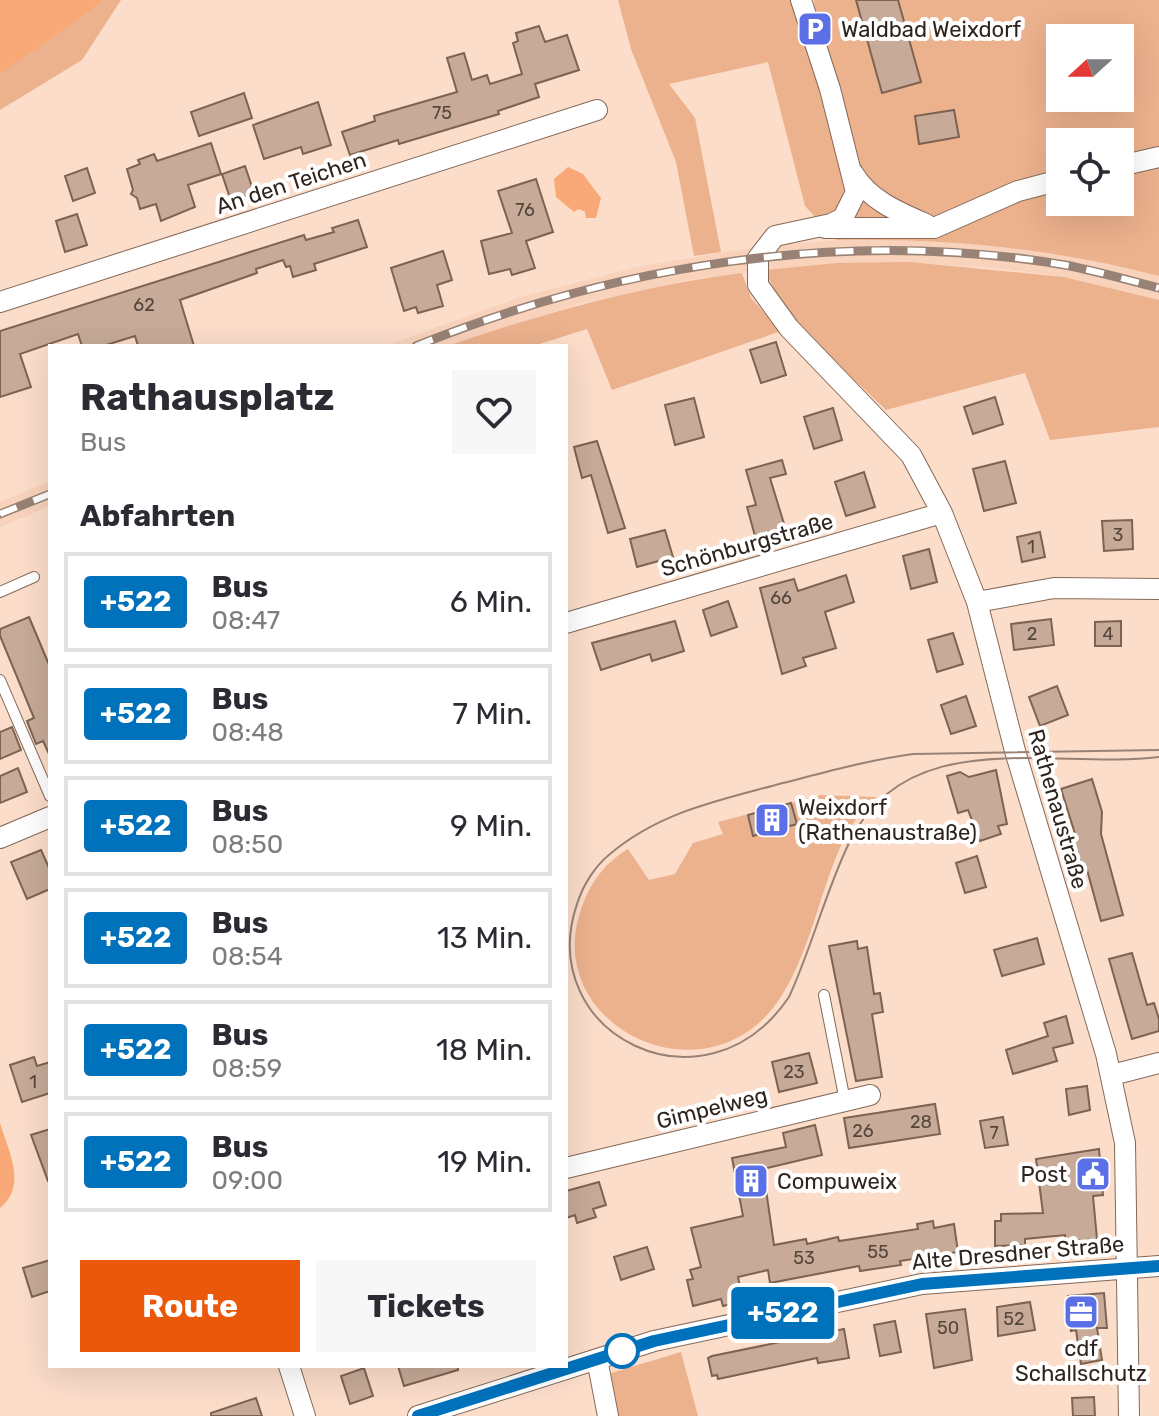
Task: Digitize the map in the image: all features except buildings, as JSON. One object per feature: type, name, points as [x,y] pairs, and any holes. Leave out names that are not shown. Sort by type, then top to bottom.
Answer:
[{"type":"street","points":[[801,0],[830,89],[856,192],[843,218],[809,229]]},
{"type":"street","name":"An den Teichen","points":[[0,302],[597,110]]},
{"type":"street","points":[[1134,163],[1159,157]]},
{"type":"street","points":[[850,168],[860,185],[875,199],[934,228]]},
{"type":"street","points":[[809,229],[934,228],[1018,191],[1046,184]]},
{"type":"street","name":"Rathenaustraße","points":[[809,229],[786,231],[768,242],[758,258],[758,285],[789,328],[911,455],[942,513],[977,602],[1015,751],[1112,1075],[1125,1143],[1129,1416]]},
{"type":"street","name":"Schönburgstraße","points":[[568,622],[942,513]]},
{"type":"street","points":[[977,602],[1054,588],[1159,589]]},
{"type":"street","points":[[0,838],[48,818]]},
{"type":"street","points":[[1112,1075],[1159,1063]]},
{"type":"street","name":"Gimpelweg","points":[[568,1168],[870,1095]]},
{"type":"street","name":"Alte Dresdner Straße","points":[[418,1416],[654,1341],[922,1284],[1126,1266],[1159,1266]]},
{"type":"street","points":[[597,1359],[608,1416]]},
{"type":"street","points":[[290,1368],[305,1416]]},
{"type":"lane","points":[[0,592],[34,577]]},
{"type":"lane","points":[[0,680],[48,791]]},
{"type":"lane","points":[[824,995],[845,1101]]},
{"type":"shaded area","points":[[0,0],[102,0],[0,74]]},
{"type":"shaded area","points":[[102,0],[121,0],[82,60],[0,110],[0,74],[3,70]]},
{"type":"shaded area","points":[[618,0],[802,0],[820,52],[814,0],[1159,0],[1159,154],[1134,160],[1134,128],[1046,128],[1046,182],[1017,189],[932,223],[877,198],[862,184],[827,88],[847,161],[863,187],[887,207],[934,230],[1020,194],[1046,188],[1046,216],[1134,216],[1134,167],[1159,161],[1159,276],[1079,258],[999,247],[918,241],[836,240],[805,206],[768,62],[669,84],[695,118],[721,252],[694,256],[676,162],[631,49]]},
{"type":"shaded area","points":[[568,167],[583,174],[601,198],[596,218],[586,218],[585,212],[579,209],[574,212],[556,197],[554,179]]},
{"type":"shaded area","points":[[911,239],[1068,254],[1159,276],[1159,300],[1064,277],[1004,269],[910,262],[766,270],[689,280],[579,304],[453,344],[391,344],[520,297],[637,267],[757,247],[836,240]]},
{"type":"shaded area","points":[[910,262],[1064,277],[1159,300],[1159,427],[1050,440],[1025,373],[886,410],[800,324],[773,287],[766,270],[837,263]]},
{"type":"shaded area","points":[[742,273],[751,298],[781,331],[612,390],[587,329],[539,344],[453,344],[593,302]]},
{"type":"shaded area","points":[[48,482],[48,507],[0,527],[0,502]]},
{"type":"shaded area","points":[[821,795],[876,797],[846,835],[798,965],[776,1004],[744,1034],[708,1048],[670,1048],[634,1036],[604,1014],[583,984],[575,946],[583,904],[595,879],[606,866],[628,849],[649,880],[675,874],[693,843],[723,834],[718,822]]},
{"type":"shaded area","points":[[0,1123],[14,1167],[14,1179],[13,1189],[0,1208]]},
{"type":"shaded area","points":[[681,1352],[698,1416],[617,1416],[608,1374]]},
{"type":"tram line","points":[[1159,750],[913,754],[783,783],[671,817],[630,839],[610,854],[586,883],[577,904],[570,950],[580,991],[603,1023],[635,1046],[673,1056],[714,1053],[754,1034],[789,997],[849,843],[875,805],[907,780],[945,766],[986,760],[1159,757]]},
{"type":"railway","points":[[421,344],[493,317],[653,275],[735,261],[818,253],[901,251],[983,254],[1065,265],[1159,288]]},
{"type":"railway","points":[[0,514],[48,495]]},
{"type":"bus line","name":"+522","points":[[418,1416],[654,1341],[922,1284],[1126,1266],[1159,1266]]},
{"type":"place","name":"Waldbad Weixdorf","points":[[815,29]]},
{"type":"place","name":"Weixdorf (Rathenaustraße)","points":[[772,820]]},
{"type":"place","name":"Post","points":[[1093,1174]]},
{"type":"place","name":"Compuweix","points":[[751,1181]]},
{"type":"place","name":"cdf Schallschutz","points":[[1081,1312]]}]
